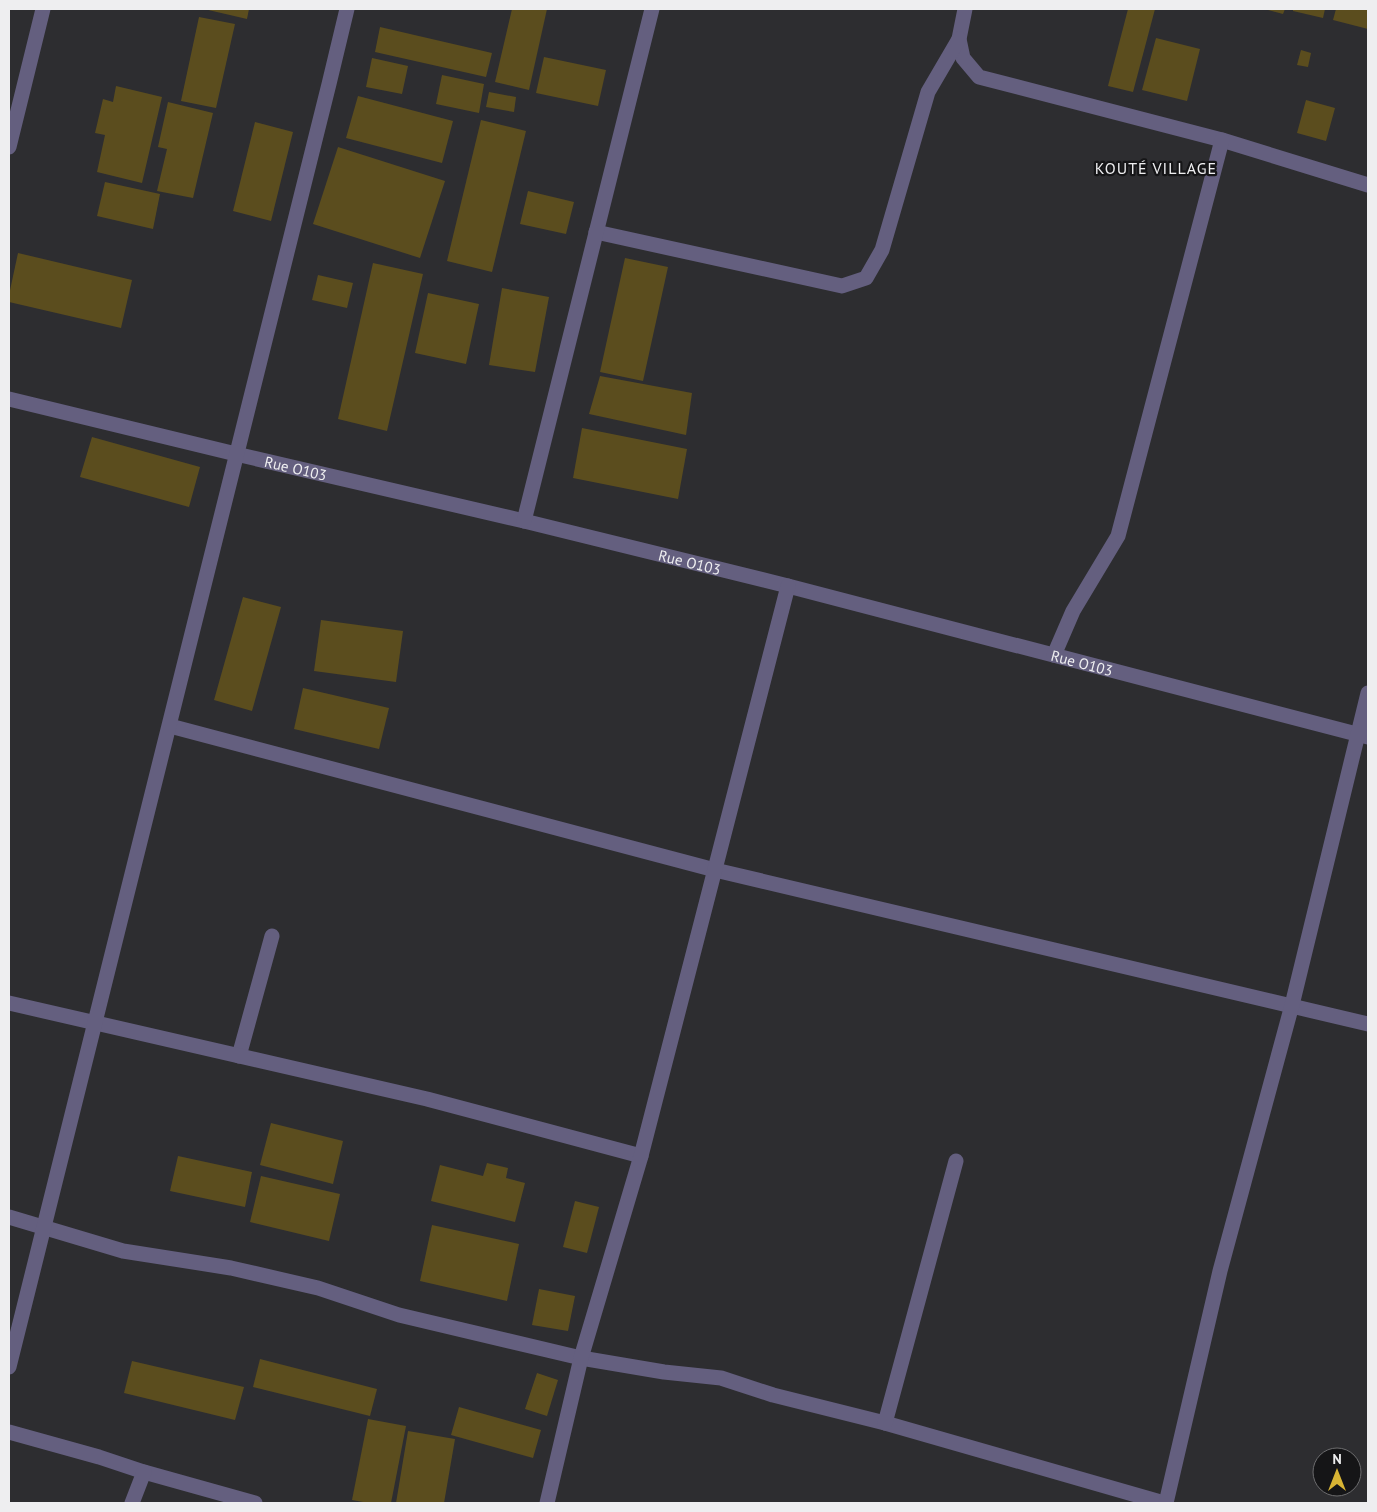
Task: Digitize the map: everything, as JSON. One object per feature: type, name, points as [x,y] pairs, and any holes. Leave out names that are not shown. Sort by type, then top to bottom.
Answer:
[{"type":"street","points":[[9,146],[43,9]]},
{"type":"street","points":[[9,1367],[347,9]]},
{"type":"street","points":[[524,521],[652,9]]},
{"type":"street","points":[[596,232],[842,286],[866,278],[882,250],[928,92],[959,39],[965,9]]},
{"type":"street","points":[[959,39],[963,58],[979,77],[1222,140],[1368,185]]},
{"type":"street","points":[[1054,655],[1073,611],[1118,536],[1222,140]]},
{"type":"street","name":"Rue O103","points":[[9,399],[524,521],[788,586],[1363,735]]},
{"type":"street","points":[[547,1503],[580,1358],[641,1156],[788,586]]},
{"type":"street","points":[[9,1218],[124,1251],[231,1268],[318,1288],[399,1315],[580,1358],[664,1372],[721,1378],[772,1395],[885,1423],[1165,1503],[1220,1271],[1363,735],[1368,693]]},
{"type":"street","points":[[170,726],[715,870],[1368,1024]]},
{"type":"street","points":[[239,1056],[272,936]]},
{"type":"street","points":[[9,1004],[427,1099],[641,1156]]},
{"type":"street","points":[[885,1423],[956,1161]]},
{"type":"street","points":[[9,1432],[255,1503]]},
{"type":"street","points":[[132,1503],[144,1472]]},
{"type":"building","points":[[204,9],[249,9],[247,19]]},
{"type":"building","points":[[512,9],[547,9],[529,90],[495,82]]},
{"type":"building","points":[[1128,9],[1155,9],[1133,92],[1108,86]]},
{"type":"building","points":[[1264,9],[1285,9],[1283,14]]},
{"type":"building","points":[[1293,9],[1325,9],[1323,18],[1293,11]]},
{"type":"building","points":[[1336,9],[1368,9],[1368,29],[1333,20]]},
{"type":"building","points":[[199,17],[235,24],[216,108],[181,101]]},
{"type":"building","points":[[380,27],[492,53],[486,77],[375,52]]},
{"type":"building","points":[[1156,38],[1200,49],[1187,101],[1142,90]]},
{"type":"building","points":[[1301,50],[1311,53],[1308,67],[1297,65]]},
{"type":"building","points":[[544,57],[606,70],[598,106],[536,93]]},
{"type":"building","points":[[372,58],[408,66],[402,94],[366,87]]},
{"type":"building","points":[[442,75],[484,84],[479,113],[436,104]]},
{"type":"building","points":[[116,86],[162,97],[142,183],[97,172],[105,135],[95,133],[103,99],[113,102]]},
{"type":"building","points":[[489,92],[516,97],[514,112],[486,107]]},
{"type":"building","points":[[358,96],[453,121],[442,163],[346,138]]},
{"type":"building","points":[[1306,100],[1335,108],[1326,141],[1297,133]]},
{"type":"building","points":[[168,102],[213,113],[193,198],[157,191],[167,149],[158,147]]},
{"type":"building","points":[[481,120],[526,131],[492,272],[447,261]]},
{"type":"building","points":[[255,122],[293,132],[271,221],[233,211]]},
{"type":"building","points":[[338,147],[445,181],[420,258],[313,224]]},
{"type":"building","points":[[105,182],[160,194],[153,229],[97,216]]},
{"type":"building","points":[[528,191],[574,202],[566,234],[520,224]]},
{"type":"building","points":[[18,253],[132,280],[121,328],[9,302]]},
{"type":"building","points":[[625,258],[668,267],[643,381],[600,372]]},
{"type":"building","points":[[373,263],[423,274],[387,431],[338,419]]},
{"type":"building","points":[[318,275],[353,283],[347,308],[312,300]]},
{"type":"building","points":[[502,288],[549,297],[535,372],[489,365]]},
{"type":"building","points":[[428,293],[479,304],[466,364],[415,353]]},
{"type":"building","points":[[600,376],[692,393],[686,435],[589,414]]},
{"type":"building","points":[[582,428],[687,449],[678,499],[573,478]]},
{"type":"building","points":[[92,437],[200,467],[189,507],[80,477]]},
{"type":"building","points":[[243,597],[281,607],[252,711],[214,700]]},
{"type":"building","points":[[321,620],[403,631],[396,682],[314,671]]},
{"type":"building","points":[[303,688],[389,708],[379,749],[294,729]]},
{"type":"building","points":[[271,1123],[343,1141],[333,1184],[260,1165]]},
{"type":"building","points":[[178,1156],[252,1172],[245,1207],[170,1191]]},
{"type":"building","points":[[487,1163],[508,1168],[506,1178],[525,1183],[515,1222],[431,1201],[440,1165],[483,1176]]},
{"type":"building","points":[[261,1176],[340,1194],[329,1241],[250,1222]]},
{"type":"building","points":[[575,1201],[599,1207],[587,1253],[563,1247]]},
{"type":"building","points":[[432,1225],[519,1244],[507,1301],[420,1281]]},
{"type":"building","points":[[539,1289],[575,1296],[568,1331],[532,1325]]},
{"type":"building","points":[[260,1359],[377,1389],[370,1416],[253,1387]]},
{"type":"building","points":[[132,1361],[244,1387],[235,1420],[124,1393]]},
{"type":"building","points":[[537,1373],[558,1380],[547,1416],[525,1409]]},
{"type":"building","points":[[459,1407],[541,1430],[533,1458],[451,1435]]},
{"type":"building","points":[[368,1419],[406,1426],[391,1503],[369,1503],[352,1500]]},
{"type":"building","points":[[408,1431],[455,1439],[444,1503],[396,1503]]},
{"type":"district","name":"KOUTÉ VILLAGE","points":[[1156,168]]}]
